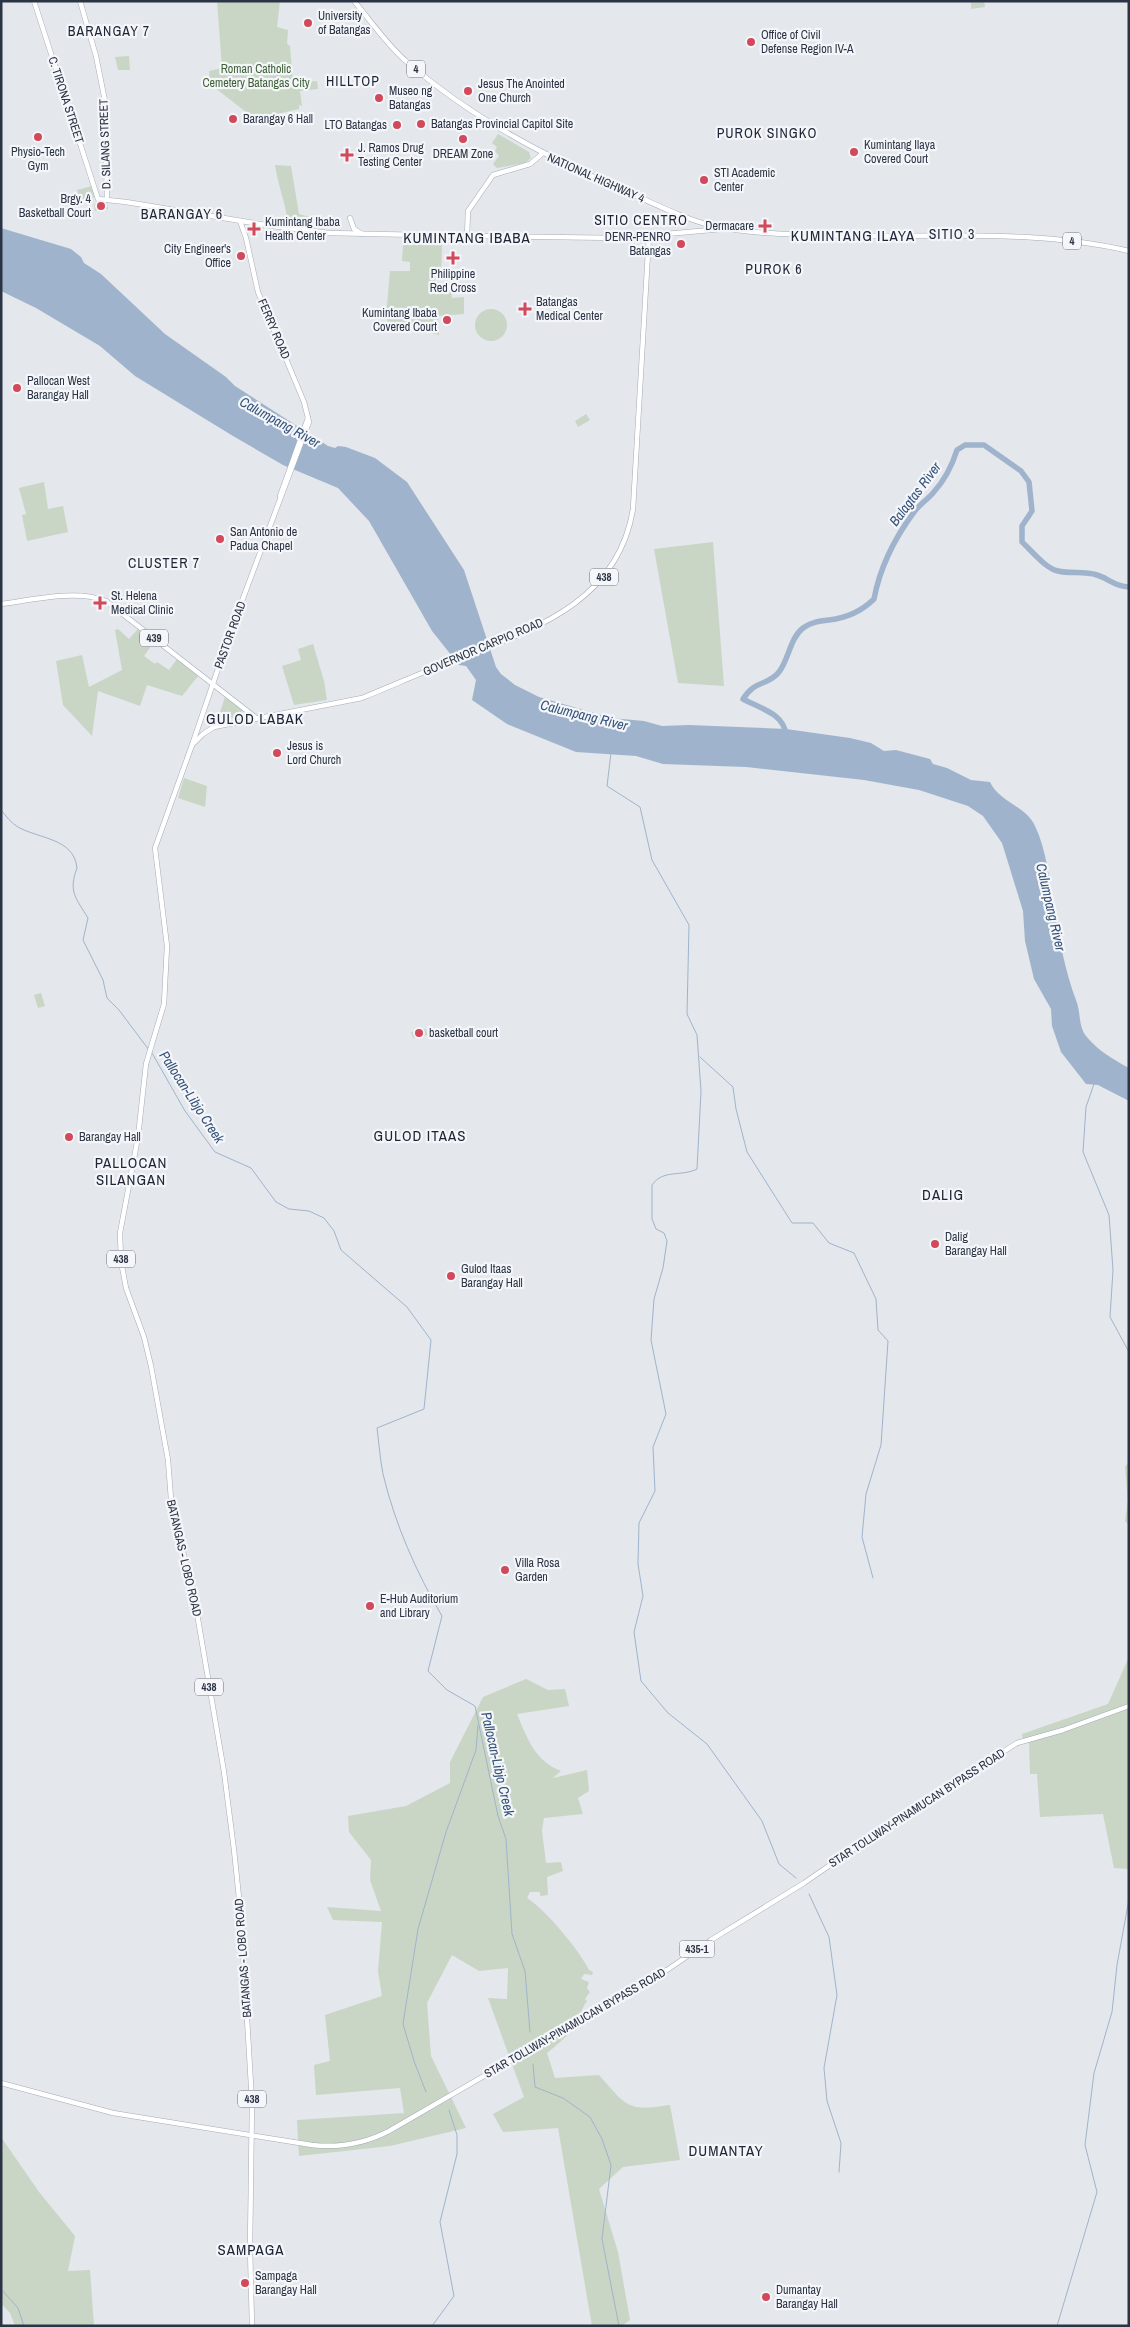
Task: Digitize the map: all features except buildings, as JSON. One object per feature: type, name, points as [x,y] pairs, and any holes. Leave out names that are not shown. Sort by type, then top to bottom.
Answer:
[{"type":"main road","name":"C. TIRONA STREET","points":[[34,1],[98,200],[107,200]]},
{"type":"main road","name":"D. SILANG STREET","points":[[80,1],[94,48],[105,101],[107,200]]},
{"type":"main road","name":"NATIONAL HIGHWAY 4","points":[[354,1],[408,63],[491,123],[542,154],[648,202],[706,223],[726,228],[816,235],[1015,235],[1071,241],[1129,251]]},
{"type":"main road","points":[[467,236],[468,211],[493,175],[530,164],[542,154]]},
{"type":"main road","points":[[107,200],[240,222],[364,235],[581,238],[649,236],[726,228]]},
{"type":"main road","points":[[350,218],[354,229],[364,235]]},
{"type":"main road","name":"FERRY ROAD","points":[[240,222],[246,238],[254,281],[304,402],[308,418],[306,426]]},
{"type":"main road","name":"FERRY ROAD","points":[[246,238],[248,223]]},
{"type":"main road","points":[[705,230],[706,223]]},
{"type":"main road","name":"GOVERNOR CARPIO ROAD","points":[[192,745],[203,734],[214,727],[352,701],[495,644],[538,626],[578,602],[601,581],[626,542],[634,492],[649,236]]},
{"type":"main road","name":"PASTOR ROAD","points":[[192,745],[212,682],[306,426]]},
{"type":"main road","name":"439","points":[[1,604],[80,595],[94,596],[112,605],[212,682],[255,718]]},
{"type":"main road","name":"BATANGAS - LOBO ROAD","points":[[192,745],[156,848],[168,956],[163,1011],[148,1054],[143,1080],[138,1137],[121,1219],[121,1261],[126,1288],[144,1337],[151,1366],[168,1460],[170,1502],[192,1584],[224,1772],[241,1917],[252,2086],[250,2250],[252,2326]]},
{"type":"main road","name":"STAR TOLLWAY-PINAMUCAN BYPASS ROAD","points":[[1,2083],[113,2113],[252,2136],[332,2147],[352,2145],[380,2136],[667,1970],[711,1940],[804,1884],[881,1830],[1017,1743],[1063,1730],[1129,1706]]},
{"type":"green space","name":"Roman Catholic Cemetery Batangas City","points":[[217,1],[280,1],[277,27],[288,30],[287,44],[290,46],[293,83],[317,81],[318,89],[300,91],[302,106],[299,105],[299,109],[255,119],[210,84],[209,71],[222,68]]},
{"type":"green space","points":[[984,1],[985,7],[971,9],[971,2]]},
{"type":"green space","points":[[129,56],[130,70],[118,70],[115,57]]},
{"type":"green space","points":[[498,134],[529,152],[531,158],[525,163],[497,168],[493,164],[499,156],[495,151],[497,147],[492,143]]},
{"type":"green space","points":[[275,165],[291,166],[299,214],[312,218],[313,227],[288,225]]},
{"type":"green space","points":[[92,186],[95,197],[80,200],[77,190]]},
{"type":"green space","name":"Brgy. 4 Basketball Court","points":[[107,202],[108,209],[95,211],[94,204]]},
{"type":"green space","points":[[403,245],[442,245],[441,277],[435,277],[435,292],[451,291],[452,298],[464,297],[464,314],[438,316],[439,335],[388,322],[386,316],[390,271],[410,271],[410,262],[402,261]]},
{"type":"green space","points":[[491,309],[497,310],[502,314],[506,319],[506,331],[502,336],[497,340],[491,341],[485,340],[480,336],[476,331],[475,325],[476,319],[480,314],[485,310]]},
{"type":"green space","points":[[586,414],[590,420],[578,427],[575,421]]},
{"type":"green space","points":[[44,482],[48,509],[63,506],[68,532],[27,541],[22,515],[26,514],[19,488]]},
{"type":"green space","points":[[713,542],[724,686],[678,683],[654,549]]},
{"type":"green space","points":[[118,629],[129,639],[138,629],[154,642],[144,656],[155,664],[157,662],[169,670],[177,659],[198,676],[182,696],[147,685],[140,706],[98,691],[92,736],[63,705],[56,661],[82,655],[89,687],[122,670],[115,630]]},
{"type":"green space","points":[[313,644],[324,681],[327,700],[294,705],[282,666],[301,660],[298,649]]},
{"type":"green space","points":[[225,697],[242,710],[241,716],[217,722]]},
{"type":"green space","points":[[184,778],[207,786],[205,807],[178,798]]},
{"type":"green space","points":[[41,993],[45,1006],[38,1008],[34,995]]},
{"type":"green space","name":"basketball court","points":[[426,1029],[427,1035],[413,1038],[411,1032]]},
{"type":"green space","points":[[1129,1461],[1129,1525],[1125,1521],[1128,1500],[1125,1467]]},
{"type":"green space","points":[[1129,1657],[1129,1869],[1114,1868],[1103,1814],[1040,1817],[1037,1774],[1030,1774],[1029,1743],[1023,1743],[1022,1734],[1108,1704]]},
{"type":"green space","points":[[526,1679],[548,1690],[565,1689],[569,1706],[517,1714],[528,1740],[538,1755],[552,1767],[561,1771],[553,1778],[587,1770],[589,1791],[578,1798],[583,1814],[544,1818],[542,1831],[546,1863],[561,1862],[563,1871],[547,1877],[548,1895],[540,1896],[540,1892],[530,1892],[527,1898],[543,1911],[561,1931],[578,1952],[589,1970],[593,1972],[592,1975],[584,1974],[581,1979],[589,1982],[587,1988],[590,1992],[585,1999],[587,2001],[579,2019],[568,2035],[547,2053],[555,2078],[599,2075],[622,2100],[636,2107],[670,2105],[680,2160],[623,2167],[599,2189],[618,2252],[630,2320],[622,2326],[592,2326],[558,2128],[503,2132],[493,2114],[524,2097],[488,1998],[507,1999],[508,1968],[479,1971],[452,1955],[427,2003],[431,2056],[466,2128],[390,2146],[299,2156],[297,2120],[404,2113],[400,2088],[316,2095],[314,2065],[330,2061],[325,2015],[382,1996],[378,1971],[382,1922],[333,1920],[327,1907],[381,1911],[370,1880],[371,1860],[349,1832],[348,1816],[406,1806],[450,1783],[450,1762],[483,1697]]},
{"type":"green space","points":[[1,2137],[39,2192],[75,2236],[68,2271],[90,2270],[94,2326],[15,2326],[10,2313],[1,2303]]},
{"type":"water","name":"Calumpang River","points":[[1,228],[71,249],[81,257],[84,263],[101,274],[165,334],[226,377],[235,386],[328,446],[335,448],[338,446],[346,447],[375,458],[407,482],[464,570],[496,667],[501,674],[515,685],[539,697],[611,718],[644,721],[662,726],[689,725],[786,729],[850,738],[871,743],[884,751],[896,750],[930,759],[933,764],[947,768],[971,780],[990,782],[994,789],[1031,819],[1035,826],[1045,855],[1058,931],[1069,978],[1078,1005],[1083,1032],[1100,1050],[1129,1068],[1129,1101],[1098,1085],[1086,1084],[1061,1052],[1052,1026],[1051,1009],[1034,979],[1025,941],[1023,911],[1002,843],[983,816],[968,806],[919,790],[864,780],[746,767],[663,764],[636,756],[576,752],[507,724],[472,700],[476,680],[466,666],[459,665],[432,631],[369,521],[338,488],[283,465],[233,436],[135,376],[100,346],[36,308],[1,291]]},
{"type":"waterway","name":"Balagtas River","points":[[786,735],[781,721],[776,716],[743,699],[753,688],[771,679],[779,672],[795,637],[803,628],[816,622],[847,616],[874,599],[884,565],[900,532],[916,509],[931,496],[941,483],[957,450],[965,445],[984,445],[1021,471],[1029,482],[1032,511],[1022,526],[1022,542],[1044,563],[1058,571],[1092,574],[1115,584],[1129,587]]},
{"type":"waterway","points":[[611,753],[607,786],[640,807],[652,860],[689,925],[687,1014],[697,1035],[701,1091],[697,1169],[661,1177],[652,1185],[652,1219],[656,1229],[664,1233],[667,1241],[663,1268],[654,1299],[651,1340],[666,1414],[653,1447],[655,1491],[639,1523],[638,1564],[643,1596],[634,1632],[641,1681],[668,1713],[707,1744],[762,1821],[779,1864],[796,1878]]},
{"type":"waterway","name":"Pallocan-Libjo Creek","points":[[1,810],[15,825],[63,845],[74,858],[77,868],[73,889],[77,900],[88,918],[83,940],[103,980],[107,998],[119,1010],[149,1050]]},
{"type":"waterway","name":"Pallocan-Libjo Creek","points":[[152,1053],[185,1111],[215,1152],[251,1168],[276,1202],[289,1209],[309,1211],[324,1218],[334,1231],[341,1250],[407,1307],[431,1340],[424,1409],[377,1428],[381,1463],[388,1493],[400,1529],[415,1565],[442,1616],[428,1671],[447,1690],[475,1706],[498,1816],[506,1839],[512,1934],[525,1971],[530,2032]]},
{"type":"waterway","points":[[700,1057],[733,1087],[736,1109],[747,1152],[792,1223],[813,1223],[829,1243],[854,1253],[876,1299],[878,1330],[888,1341],[881,1445],[866,1494],[862,1537],[873,1578]]},
{"type":"waterway","points":[[1094,1084],[1086,1107],[1083,1152],[1109,1215],[1113,1270],[1110,1317],[1129,1352]]},
{"type":"waterway","points":[[426,2092],[403,2024],[418,1929],[446,1832],[476,1750],[478,1725]]},
{"type":"waterway","points":[[809,1894],[829,1937],[837,1995],[824,2068],[827,2101],[841,2143],[839,2172]]},
{"type":"waterway","points":[[1057,2326],[1097,2192],[1085,2145],[1094,2073],[1112,2012],[1117,1965],[1129,1899]]},
{"type":"waterway","points":[[533,2064],[535,2087],[563,2098],[590,2117],[602,2139],[611,2165],[602,2239],[619,2326]]},
{"type":"waterway","points":[[432,2326],[454,2296],[440,2222],[457,2154],[457,2135],[449,2110]]},
{"type":"waterway","points":[[1,2289],[18,2308],[24,2326]]},
{"type":"place","name":"University of Batangas","points":[[308,23]]},
{"type":"place","name":"Office of Civil Defense Region IV-A","points":[[751,42]]},
{"type":"place","name":"Jesus The Anointed One Church","points":[[468,91]]},
{"type":"place","name":"Museo ng Batangas","points":[[379,98]]},
{"type":"place","name":"Barangay 6 Hall","points":[[233,119]]},
{"type":"place","name":"Batangas Provincial Capitol Site","points":[[421,124]]},
{"type":"place","name":"LTO Batangas","points":[[397,125]]},
{"type":"place","name":"Physio-Tech Gym","points":[[38,137]]},
{"type":"place","name":"DREAM Zone","points":[[463,139]]},
{"type":"place","name":"Kumintang Ilaya Covered Court","points":[[854,152]]},
{"type":"place","name":"J. Ramos Drug Testing Center","points":[[347,155]]},
{"type":"place","name":"STI Academic Center","points":[[704,180]]},
{"type":"place","name":"Brgy. 4 Basketball Court","points":[[101,206]]},
{"type":"place","name":"Dermacare","points":[[765,226]]},
{"type":"place","name":"Kumintang Ibaba Health Center","points":[[254,229]]},
{"type":"place","name":"DENR-PENRO Batangas","points":[[681,244]]},
{"type":"place","name":"City Engineer's Office","points":[[241,256]]},
{"type":"place","name":"Philippine Red Cross","points":[[453,258]]},
{"type":"place","name":"Batangas Medical Center","points":[[525,309]]},
{"type":"place","name":"Kumintang Ibaba Covered Court","points":[[447,320]]},
{"type":"place","name":"Pallocan West Barangay Hall","points":[[17,388]]},
{"type":"place","name":"San Antonio de Padua Chapel","points":[[220,539]]},
{"type":"place","name":"St. Helena Medical Clinic","points":[[100,603]]},
{"type":"place","name":"Jesus is Lord Church","points":[[277,753]]},
{"type":"place","name":"basketball court","points":[[419,1033]]},
{"type":"place","name":"Barangay Hall","points":[[69,1137]]},
{"type":"place","name":"Dalig Barangay Hall","points":[[935,1244]]},
{"type":"place","name":"Gulod Itaas Barangay Hall","points":[[451,1276]]},
{"type":"place","name":"Villa Rosa Garden","points":[[505,1570]]},
{"type":"place","name":"E-Hub Auditorium and Library","points":[[370,1606]]},
{"type":"place","name":"Sampaga Barangay Hall","points":[[245,2283]]},
{"type":"place","name":"Dumantay Barangay Hall","points":[[766,2297]]},
{"type":"district","name":"BARANGAY 7","points":[[109,31]]},
{"type":"district","name":"HILLTOP","points":[[353,81]]},
{"type":"district","name":"PUROK SINGKO","points":[[767,133]]},
{"type":"district","name":"BARANGAY 6","points":[[182,214]]},
{"type":"district","name":"SITIO CENTRO","points":[[641,220]]},
{"type":"district","name":"SITIO 3","points":[[952,234]]},
{"type":"district","name":"KUMINTANG ILAYA","points":[[853,236]]},
{"type":"district","name":"KUMINTANG IBABA","points":[[467,238]]},
{"type":"district","name":"PUROK 6","points":[[774,269]]},
{"type":"district","name":"CLUSTER 7","points":[[164,563]]},
{"type":"district","name":"GULOD LABAK","points":[[255,719]]},
{"type":"district","name":"GULOD ITAAS","points":[[420,1136]]},
{"type":"district","name":"PALLOCAN SILANGAN","points":[[131,1172]]},
{"type":"district","name":"DALIG","points":[[943,1195]]},
{"type":"district","name":"DUMANTAY","points":[[726,2151]]},
{"type":"district","name":"SAMPAGA","points":[[251,2250]]}]
